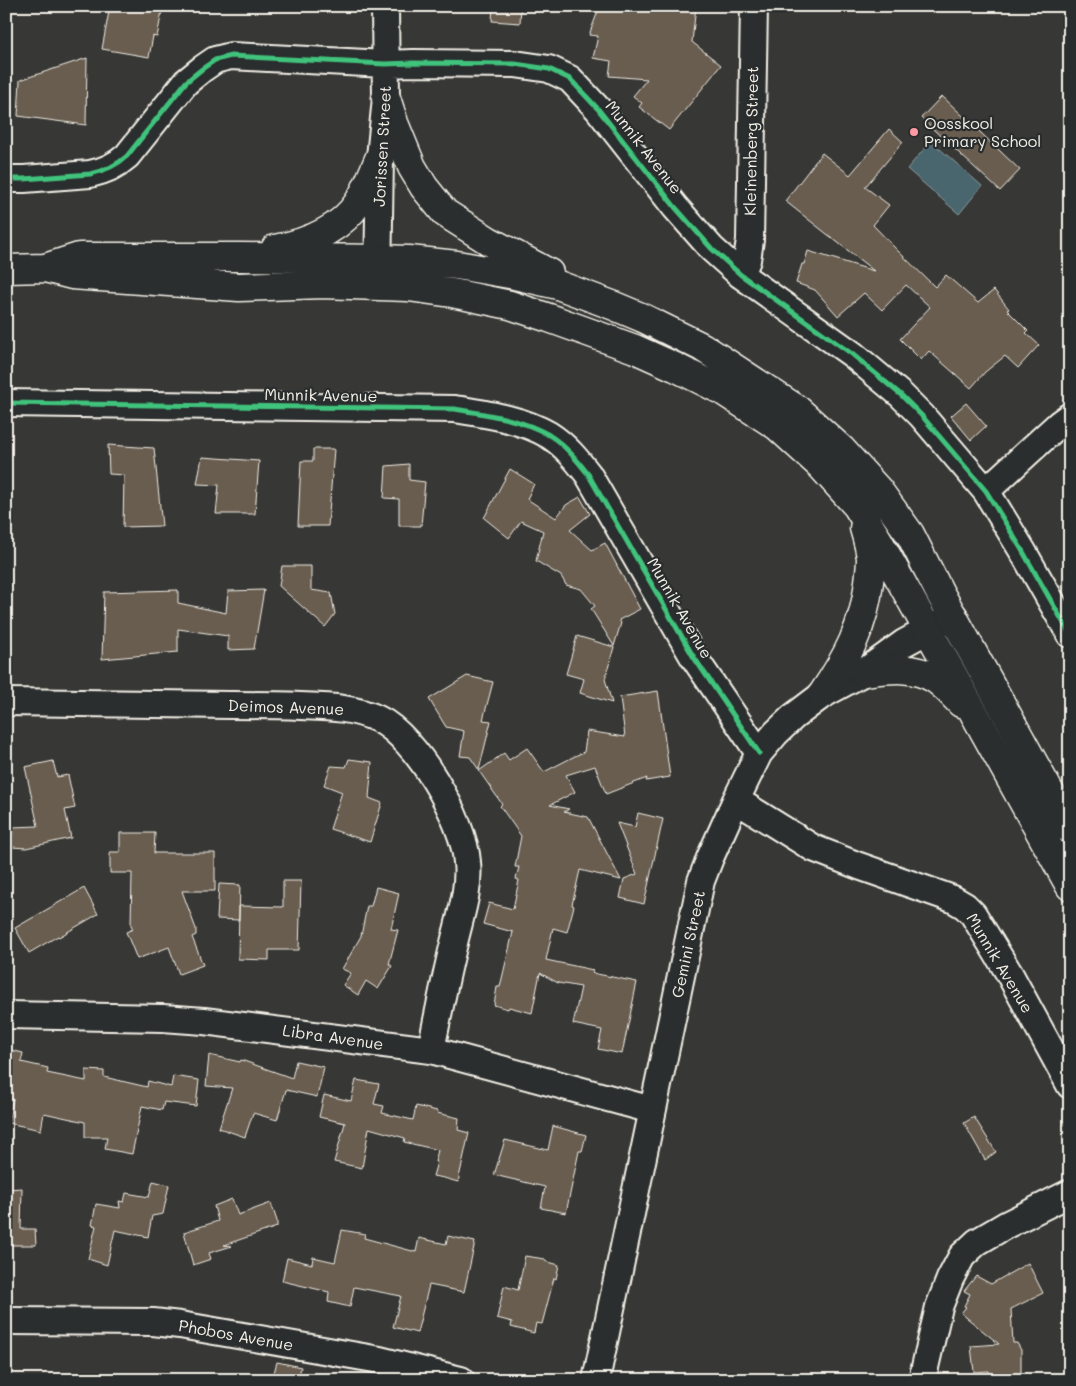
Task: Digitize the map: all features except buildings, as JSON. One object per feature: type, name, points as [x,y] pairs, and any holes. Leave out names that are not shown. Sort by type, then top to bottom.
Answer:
[{"type":"main road","points":[[386,98],[412,167],[424,187],[445,213],[489,241],[599,300]]},
{"type":"main road","points":[[240,257],[290,246],[333,228],[359,203],[380,158]]},
{"type":"main road","points":[[45,268],[79,257],[378,259],[457,265],[558,285],[642,318],[702,347],[798,410],[841,449],[879,491],[910,534],[1070,830]]},
{"type":"main road","points":[[6,269],[45,268],[72,275],[239,287],[322,284],[408,287],[452,292],[510,305],[635,349],[723,391],[777,426],[822,466],[857,506],[878,540],[1070,886]]},
{"type":"main road","points":[[822,695],[855,639],[867,601],[871,558],[857,506]]},
{"type":"main road","points":[[864,672],[890,668],[921,672],[934,679],[948,691],[980,725]]},
{"type":"street","name":"Jorissen Street","points":[[378,286],[380,158],[386,98],[385,6]]},
{"type":"street","name":"Kleinenberg Street","points":[[741,275],[747,260],[750,240],[754,6]]},
{"type":"street","name":"Munnik Avenue","points":[[6,179],[90,174],[100,172],[117,164],[127,156],[186,82],[216,60],[231,56],[385,64],[515,64],[549,69],[570,79],[598,109],[701,238],[741,275],[852,354],[902,396],[922,416],[986,491],[1070,634]]},
{"type":"street","name":"Munnik Avenue","points":[[6,403],[455,409],[525,424],[550,436],[572,455],[588,474],[693,656],[759,753]]},
{"type":"street","points":[[986,491],[1070,416]]},
{"type":"street","name":"Gemini Street","points":[[596,1380],[702,881],[710,858],[736,800],[759,753],[793,717],[822,695],[864,672],[904,643],[954,616]]},
{"type":"street","name":"Deimos Avenue","points":[[6,702],[275,705],[336,708],[370,715],[398,734],[417,755],[448,803],[458,825],[467,861],[467,881],[461,918],[431,1050]]},
{"type":"street","name":"Munnik Avenue","points":[[736,800],[814,848],[953,899],[965,906],[973,914],[1009,973],[1070,1085]]},
{"type":"street","name":"Libra Avenue","points":[[6,1015],[163,1018],[204,1021],[431,1050],[652,1110]]},
{"type":"street","points":[[922,1380],[939,1307],[962,1256],[977,1242],[1070,1192]]},
{"type":"street","name":"Phobos Avenue","points":[[6,1320],[153,1322],[180,1325],[380,1360],[461,1380]]},
{"type":"water","points":[[931,141],[982,186],[959,214],[907,169]]},
{"type":"cycle path","points":[[6,179],[90,174],[105,170],[127,156],[186,82],[215,60],[231,56],[385,64],[515,64],[549,69],[570,79],[598,109],[675,207],[712,249],[741,275],[852,354],[901,395],[922,416],[986,491],[1070,634]]},
{"type":"cycle path","points":[[6,403],[455,409],[504,418],[538,429],[560,443],[588,474],[693,656],[759,753]]},
{"type":"place","name":"Oosskool Primary School","points":[[914,132]]}]
